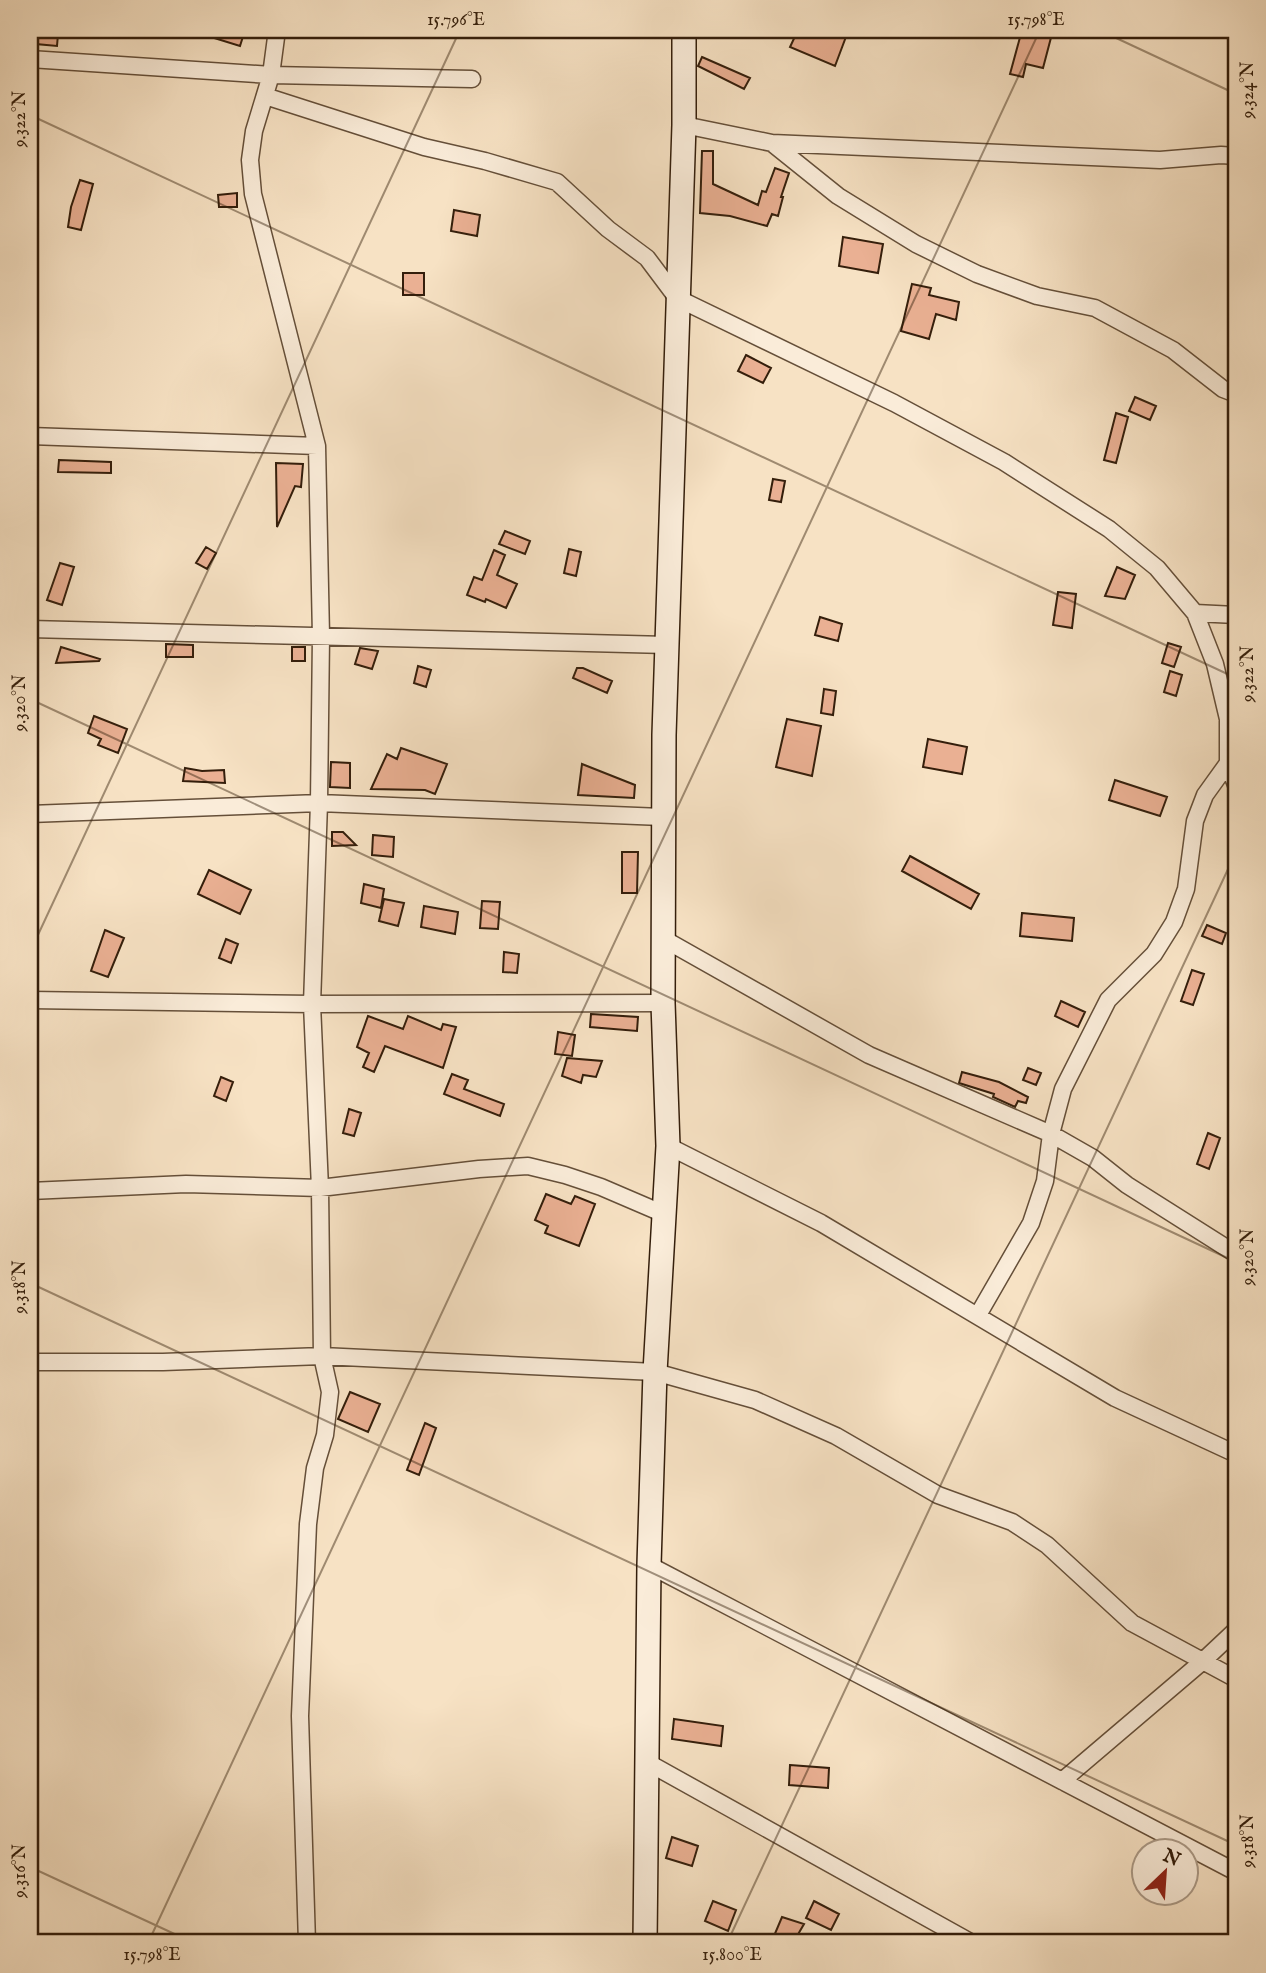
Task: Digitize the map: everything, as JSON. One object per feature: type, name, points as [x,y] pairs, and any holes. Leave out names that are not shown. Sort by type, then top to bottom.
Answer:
[{"type":"street","points":[[277,30],[271,75],[254,131],[250,160],[253,194],[317,446],[321,636],[313,1004],[320,1188],[322,1356],[330,1392],[325,1435],[315,1468],[308,1524],[300,1716],[307,1943]]},
{"type":"street","points":[[645,1943],[649,1565],[655,1372],[668,1146],[663,1003],[662,817],[684,125],[684,30]]},
{"type":"street","points":[[30,59],[271,75],[472,79]]},
{"type":"street","points":[[265,96],[424,147],[485,161],[556,182],[608,229],[647,258],[677,298],[894,403],[1004,462],[1109,529],[1157,568],[1195,613],[1215,664],[1228,719],[1228,763],[1236,785]]},
{"type":"street","points":[[684,125],[772,143],[1160,160],[1236,156]]},
{"type":"street","points":[[772,143],[838,196],[916,244],[977,274],[1038,296],[1095,308],[1173,350],[1223,389],[1236,394]]},
{"type":"street","points":[[30,436],[317,446]]},
{"type":"street","points":[[1195,613],[1236,615]]},
{"type":"street","points":[[30,629],[667,645]]},
{"type":"street","points":[[978,1315],[1031,1223],[1045,1181],[1051,1134],[1063,1088],[1108,1000],[1154,954],[1174,922],[1186,889],[1195,821],[1205,796],[1228,763]]},
{"type":"street","points":[[30,814],[319,803],[662,817]]},
{"type":"street","points":[[663,939],[869,1055],[1051,1134],[1093,1158],[1127,1185],[1236,1254]]},
{"type":"street","points":[[30,1000],[313,1004],[663,1003]]},
{"type":"street","points":[[668,1146],[821,1223],[1115,1398],[1236,1454]]},
{"type":"street","points":[[30,1191],[186,1184],[320,1188],[479,1169],[528,1166],[601,1187],[664,1214]]},
{"type":"street","points":[[30,1362],[163,1362],[322,1356],[655,1372],[755,1400],[836,1436],[939,1494],[1012,1522],[1047,1545],[1132,1623],[1236,1679]]},
{"type":"street","points":[[649,1565],[1236,1871]]},
{"type":"street","points":[[1062,1781],[1236,1630]]},
{"type":"street","points":[[645,1761],[972,1943]]},
{"type":"building","points":[[198,30],[245,30],[240,46],[198,33]]},
{"type":"building","points":[[798,30],[837,30],[847,34],[835,66],[790,47]]},
{"type":"building","points":[[1022,30],[1053,30],[1043,68],[1026,64],[1023,77],[1010,74]]},
{"type":"building","points":[[38,32],[58,34],[57,46],[36,44]]},
{"type":"building","points":[[702,57],[750,78],[744,89],[698,66]]},
{"type":"building","points":[[702,151],[713,151],[713,184],[758,205],[762,191],[766,192],[775,168],[789,173],[778,216],[772,214],[767,226],[730,216],[700,213]]},
{"type":"building","points":[[80,180],[93,184],[81,230],[68,227]]},
{"type":"building","points":[[237,193],[237,207],[219,207],[218,195]]},
{"type":"building","points":[[454,210],[480,215],[477,236],[451,231]]},
{"type":"building","points":[[843,237],[883,244],[878,273],[839,266]]},
{"type":"building","points":[[403,273],[424,273],[424,295],[403,295]]},
{"type":"building","points":[[912,284],[931,288],[929,295],[959,302],[956,320],[936,314],[929,339],[901,331]]},
{"type":"building","points":[[746,355],[771,368],[763,383],[738,371]]},
{"type":"building","points":[[1135,397],[1156,406],[1150,420],[1129,411]]},
{"type":"building","points":[[1116,413],[1128,417],[1116,463],[1104,460]]},
{"type":"building","points":[[59,460],[111,462],[111,473],[58,472]]},
{"type":"building","points":[[276,463],[303,464],[301,487],[295,486],[277,527]]},
{"type":"building","points":[[773,479],[785,481],[781,502],[769,500]]},
{"type":"building","points":[[505,531],[530,541],[525,554],[499,544]]},
{"type":"building","points":[[206,547],[216,553],[207,569],[196,563]]},
{"type":"building","points":[[569,549],[581,552],[576,576],[564,573]]},
{"type":"building","points":[[494,550],[505,555],[497,575],[517,584],[506,608],[486,599],[485,602],[467,595],[474,577],[482,580]]},
{"type":"building","points":[[60,563],[74,567],[62,605],[47,600]]},
{"type":"building","points":[[1117,567],[1135,575],[1125,599],[1105,596]]},
{"type":"building","points":[[1058,592],[1076,594],[1072,628],[1053,625]]},
{"type":"building","points":[[820,617],[842,624],[838,641],[815,635]]},
{"type":"building","points":[[1168,643],[1181,647],[1174,667],[1162,663]]},
{"type":"building","points":[[166,644],[193,645],[193,657],[166,657]]},
{"type":"building","points":[[61,647],[100,659],[56,663]]},
{"type":"building","points":[[292,647],[305,647],[305,661],[292,661]]},
{"type":"building","points":[[360,648],[378,651],[372,669],[355,664]]},
{"type":"building","points":[[418,666],[431,670],[426,687],[414,683]]},
{"type":"building","points":[[577,668],[612,681],[607,693],[573,678]]},
{"type":"building","points":[[1170,671],[1182,675],[1176,696],[1164,692]]},
{"type":"building","points":[[824,689],[836,691],[833,715],[821,713]]},
{"type":"building","points":[[94,716],[127,729],[118,753],[98,745],[101,739],[88,733]]},
{"type":"building","points":[[787,719],[821,726],[812,776],[776,767]]},
{"type":"building","points":[[928,739],[967,747],[962,774],[923,767]]},
{"type":"building","points":[[401,748],[447,764],[435,794],[425,790],[371,789],[387,754],[397,759]]},
{"type":"building","points":[[331,762],[350,763],[350,788],[330,787]]},
{"type":"building","points":[[582,764],[635,785],[634,798],[578,795]]},
{"type":"building","points":[[185,768],[202,771],[224,770],[225,783],[183,781]]},
{"type":"building","points":[[1115,780],[1167,797],[1160,816],[1109,800]]},
{"type":"building","points":[[332,832],[343,832],[356,845],[332,846]]},
{"type":"building","points":[[373,835],[394,837],[393,857],[372,855]]},
{"type":"building","points":[[622,852],[638,852],[637,893],[622,893]]},
{"type":"building","points":[[910,856],[979,894],[971,909],[902,871]]},
{"type":"building","points":[[209,870],[251,890],[240,914],[198,894]]},
{"type":"building","points":[[364,884],[384,889],[381,908],[361,903]]},
{"type":"building","points":[[384,899],[404,903],[398,926],[379,921]]},
{"type":"building","points":[[482,901],[500,902],[498,929],[480,928]]},
{"type":"building","points":[[424,906],[458,912],[455,934],[421,927]]},
{"type":"building","points":[[1022,913],[1074,918],[1072,941],[1020,936]]},
{"type":"building","points":[[1207,925],[1226,933],[1222,944],[1202,936]]},
{"type":"building","points":[[105,930],[124,938],[108,977],[91,971]]},
{"type":"building","points":[[226,939],[238,944],[231,963],[219,958]]},
{"type":"building","points":[[504,952],[519,954],[517,973],[503,972]]},
{"type":"building","points":[[1192,970],[1204,974],[1193,1005],[1181,1001]]},
{"type":"building","points":[[1061,1001],[1085,1012],[1078,1027],[1055,1016]]},
{"type":"building","points":[[591,1014],[638,1017],[637,1031],[590,1027]]},
{"type":"building","points":[[368,1016],[403,1029],[408,1016],[441,1030],[443,1024],[456,1027],[443,1068],[385,1046],[374,1072],[363,1067],[369,1053],[357,1047]]},
{"type":"building","points":[[558,1032],[575,1035],[572,1056],[555,1054]]},
{"type":"building","points":[[567,1058],[602,1061],[596,1077],[583,1075],[581,1083],[562,1076]]},
{"type":"building","points":[[1028,1068],[1041,1073],[1036,1085],[1023,1080]]},
{"type":"building","points":[[962,1072],[999,1082],[1028,1097],[1026,1103],[1018,1101],[1015,1107],[993,1097],[994,1094],[959,1083]]},
{"type":"building","points":[[452,1074],[468,1080],[464,1089],[504,1104],[500,1116],[444,1094]]},
{"type":"building","points":[[221,1077],[233,1082],[226,1101],[214,1096]]},
{"type":"building","points":[[349,1109],[361,1113],[354,1136],[343,1133]]},
{"type":"building","points":[[1208,1133],[1220,1138],[1209,1169],[1197,1164]]},
{"type":"building","points":[[546,1194],[571,1204],[575,1196],[595,1204],[579,1246],[545,1233],[548,1226],[535,1220]]},
{"type":"building","points":[[350,1392],[380,1404],[368,1432],[338,1419]]},
{"type":"building","points":[[425,1423],[436,1428],[419,1475],[407,1470]]},
{"type":"building","points":[[674,1719],[723,1726],[721,1746],[672,1739]]},
{"type":"building","points":[[790,1765],[829,1768],[828,1788],[789,1785]]},
{"type":"building","points":[[672,1837],[698,1846],[692,1866],[666,1858]]},
{"type":"building","points":[[713,1901],[736,1910],[728,1931],[705,1921]]},
{"type":"building","points":[[814,1901],[839,1914],[831,1930],[806,1918]]},
{"type":"building","points":[[782,1917],[804,1924],[793,1943],[771,1943]]}]
